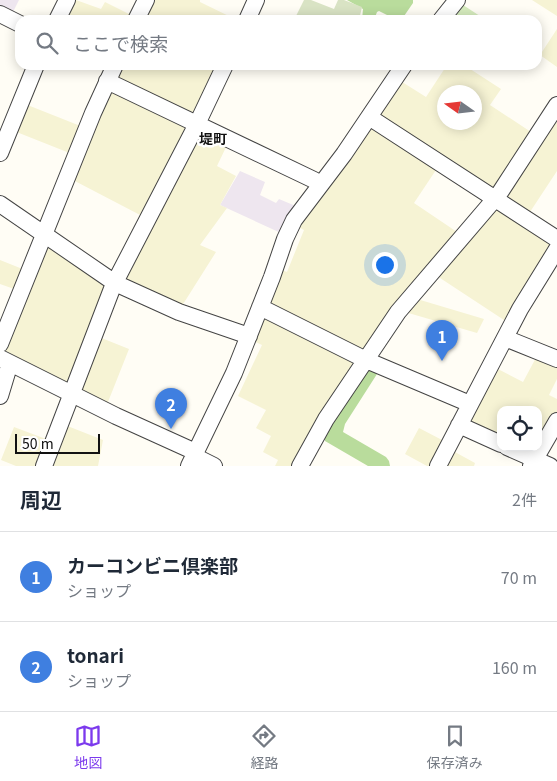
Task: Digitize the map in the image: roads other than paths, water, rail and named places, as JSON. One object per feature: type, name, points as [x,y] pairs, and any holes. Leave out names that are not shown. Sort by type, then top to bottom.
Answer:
[{"type":"street","points":[[60,15],[67,0]]},
{"type":"street","points":[[138,15],[146,0]]},
{"type":"street","points":[[445,15],[457,0]]},
{"type":"street","points":[[0,14],[15,22]]},
{"type":"street","points":[[0,153],[34,70]]},
{"type":"street","points":[[0,344],[112,70]]},
{"type":"street","points":[[44,466],[115,283],[223,70]]},
{"type":"street","points":[[192,460],[222,400],[289,229],[300,211],[344,154],[401,70]]},
{"type":"street","points":[[107,81],[314,180],[320,185]]},
{"type":"street","points":[[300,466],[326,419],[398,312],[495,199],[557,105]]},
{"type":"street","points":[[370,117],[557,239]]},
{"type":"street","points":[[0,204],[115,283],[179,312],[248,336]]},
{"type":"street","points":[[438,466],[505,338],[557,249]]},
{"type":"street","points":[[260,307],[366,360],[470,404]]},
{"type":"street","points":[[505,338],[557,359]]},
{"type":"street","points":[[0,396],[5,361],[71,395],[191,450],[192,460]]},
{"type":"street","points":[[515,451],[539,464],[557,421]]},
{"type":"street","points":[[459,425],[497,442]]},
{"type":"street","points":[[192,460],[198,458],[214,466]]},
{"type":"place","name":"カーコンビニ倶楽部","points":[[442,361]]},
{"type":"place","name":"tonari","points":[[171,429]]},
{"type":"district","name":"堤町","points":[[213,138]]}]
